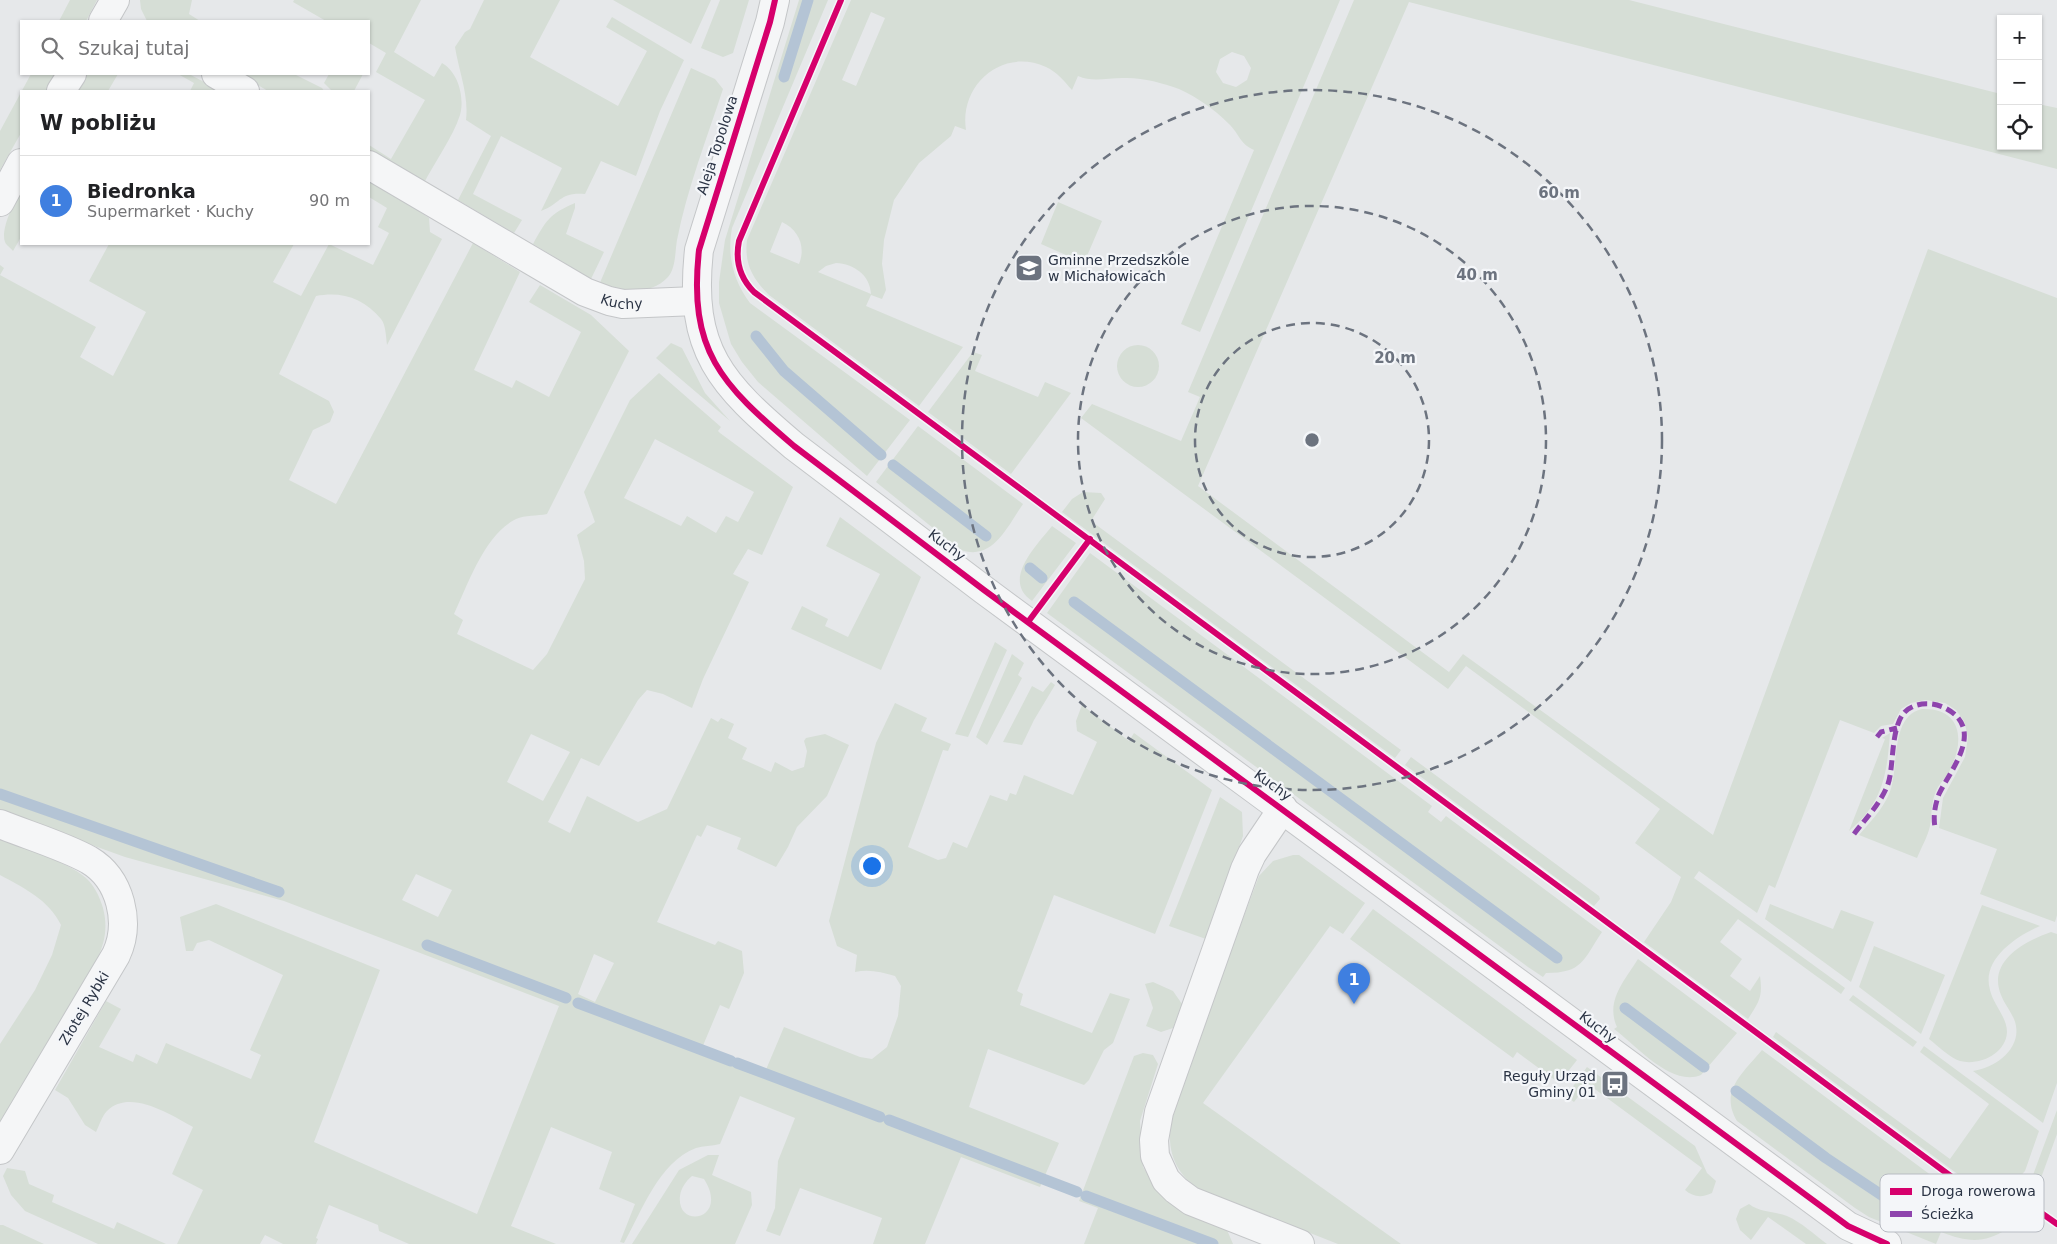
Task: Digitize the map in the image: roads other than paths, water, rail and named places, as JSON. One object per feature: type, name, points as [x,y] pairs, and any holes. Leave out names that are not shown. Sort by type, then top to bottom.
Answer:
[{"type":"street","name":"Aleja Topolowa","points":[[696,301],[695,278],[704,230],[770,22],[775,0]]},
{"type":"street","points":[[62,90],[71,75]]},
{"type":"street","points":[[218,75],[243,90]]},
{"type":"street","points":[[0,202],[20,165]]},
{"type":"street","name":"Kuchy","points":[[370,166],[585,292],[608,301],[623,304],[696,301],[702,333],[713,361],[728,382],[765,422],[794,446],[984,590],[1283,808],[1848,1226],[1887,1244]]},
{"type":"street","points":[[1283,808],[1252,854],[1245,869],[1155,1126],[1155,1156],[1160,1169],[1176,1190],[1191,1201],[1300,1244]]},
{"type":"street","name":"Złotej Rybki","points":[[0,824],[92,862],[103,871],[118,895],[123,922],[119,948],[0,1150]]},
{"type":"waterway","points":[[784,77],[808,0]]},
{"type":"waterway","points":[[756,336],[784,371],[881,455]]},
{"type":"waterway","points":[[893,465],[986,536]]},
{"type":"waterway","points":[[1030,568],[1042,578]]},
{"type":"waterway","points":[[1074,602],[1557,958]]},
{"type":"waterway","points":[[0,794],[279,892]]},
{"type":"waterway","points":[[427,945],[566,998]]},
{"type":"waterway","points":[[578,1003],[731,1061]]},
{"type":"waterway","points":[[1625,1008],[1704,1067]]},
{"type":"waterway","points":[[737,1063],[880,1117]]},
{"type":"waterway","points":[[1736,1091],[1826,1158],[1880,1194]]},
{"type":"waterway","points":[[889,1120],[1077,1192]]},
{"type":"waterway","points":[[1086,1196],[1213,1244]]},
{"type":"place","name":"Gminne Przedszkole w Michałowicach","points":[[1029,268]]},
{"type":"place","name":"Biedronka","points":[[1354,1004]]},
{"type":"place","name":"Reguły Urząd Gminy 01","points":[[1615,1084]]}]
